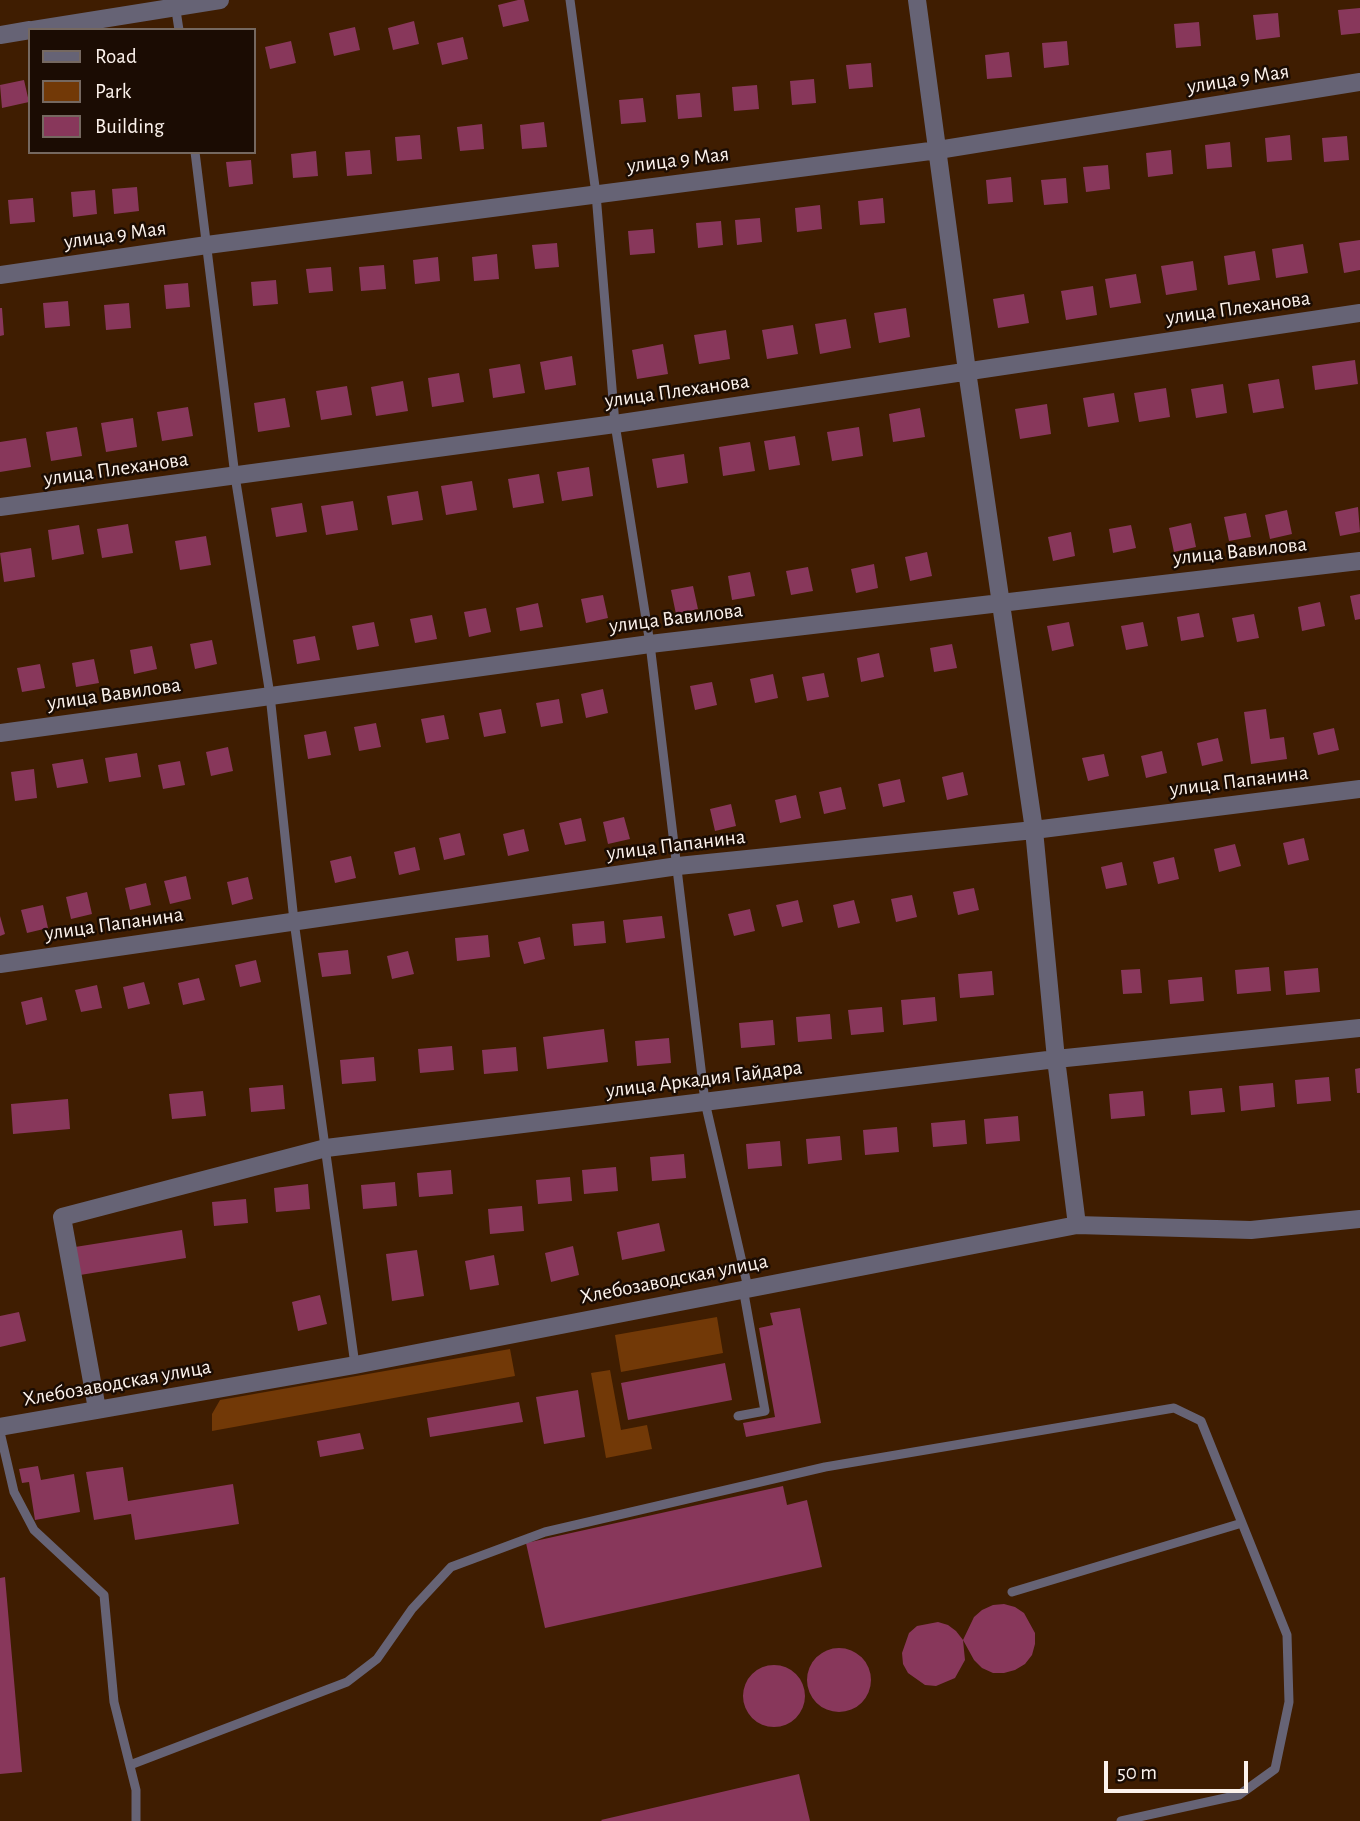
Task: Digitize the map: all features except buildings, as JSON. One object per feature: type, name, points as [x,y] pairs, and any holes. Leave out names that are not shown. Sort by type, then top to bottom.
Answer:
[{"type":"street","points":[[43,28],[175,4],[220,0]]},
{"type":"street","points":[[917,0],[967,371],[1034,830],[1056,1059],[1077,1225]]},
{"type":"street","points":[[0,35],[28,31]]},
{"type":"street","name":"улица 9 Мая","points":[[0,275],[207,245],[938,150],[1360,82]]},
{"type":"street","name":"улица Плеханова","points":[[0,507],[615,424],[1360,313]]},
{"type":"street","name":"улица Вавилова","points":[[0,733],[650,644],[1360,561]]},
{"type":"street","name":"улица Папанина","points":[[0,964],[678,866],[1034,830],[1360,789]]},
{"type":"street","name":"улица Аркадия Гайдара","points":[[97,1409],[62,1217],[326,1148],[1056,1059],[1360,1028]]},
{"type":"street","name":"Хлебозаводская улица","points":[[0,1427],[355,1366],[1077,1225],[1251,1230],[1360,1219]]},
{"type":"lane","points":[[570,0],[596,194],[615,424],[650,644],[705,1102],[746,1288],[765,1411],[738,1416]]},
{"type":"lane","points":[[175,4],[179,28]]},
{"type":"lane","points":[[195,154],[235,476],[270,695],[294,921],[355,1366]]},
{"type":"lane","points":[[130,1765],[347,1682],[377,1659],[412,1609],[451,1567],[545,1532],[825,1467],[1174,1408],[1201,1421],[1287,1635],[1289,1702],[1275,1769],[1239,1795],[1121,1821]]},
{"type":"lane","points":[[0,1433],[14,1492],[34,1530],[104,1595],[114,1702],[136,1790],[136,1821]]},
{"type":"lane","points":[[1012,1592],[1242,1523]]},
{"type":"green space","points":[[717,1317],[723,1353],[621,1372],[615,1335]]},
{"type":"green space","points":[[510,1349],[515,1376],[212,1431],[212,1414],[220,1400]]},
{"type":"green space","points":[[610,1370],[621,1430],[647,1425],[652,1449],[606,1458],[591,1373]]}]
